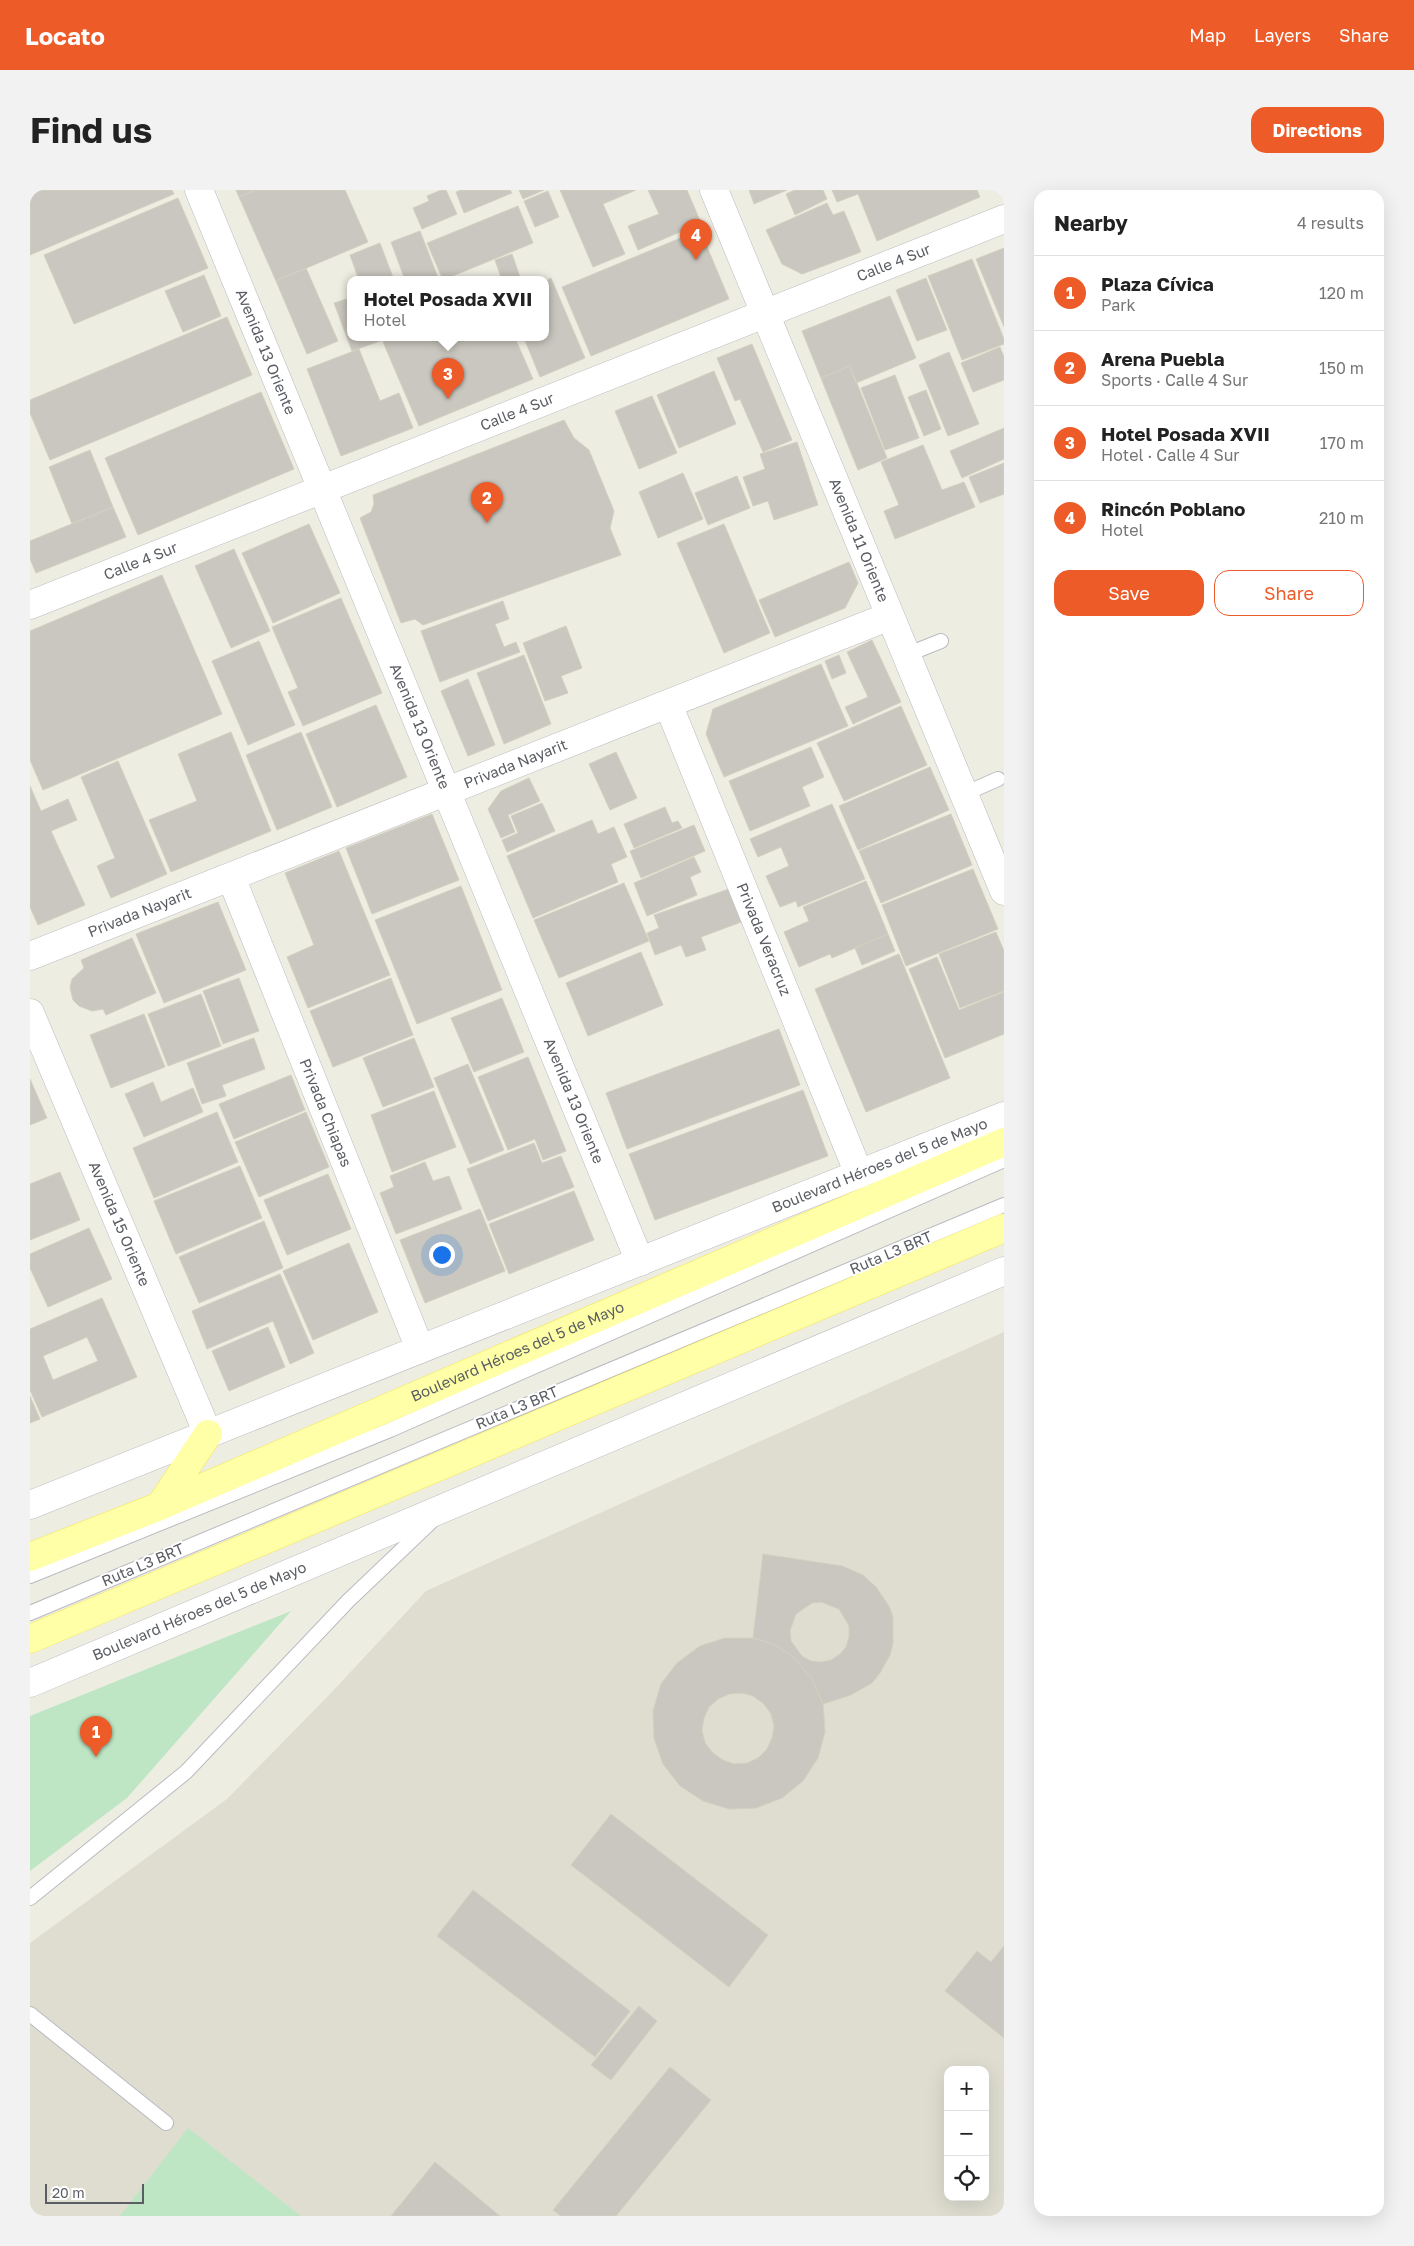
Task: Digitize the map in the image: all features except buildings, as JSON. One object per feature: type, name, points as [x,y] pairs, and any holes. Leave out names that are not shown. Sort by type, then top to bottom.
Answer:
[{"type":"main road","name":"Boulevard Héroes del 5 de Mayo","points":[[30,1557],[160,1506],[1004,1142]]},
{"type":"main road","points":[[30,1639],[1004,1228]]},
{"type":"main road","points":[[160,1506],[208,1434]]},
{"type":"street","name":"Avenida 13 Oriente","points":[[200,190],[640,1262]]},
{"type":"street","name":"Avenida 11 Oriente","points":[[714,190],[1004,891]]},
{"type":"street","name":"Calle 4 Sur","points":[[30,606],[1004,219]]},
{"type":"street","name":"Privada Nayarit","points":[[30,956],[890,616]]},
{"type":"street","name":"Privada Veracruz","points":[[668,704],[860,1174]]},
{"type":"street","name":"Privada Chiapas","points":[[231,877],[420,1349]]},
{"type":"street","name":"Avenida 15 Oriente","points":[[30,1013],[208,1434]]},
{"type":"street","name":"Boulevard Héroes del 5 de Mayo","points":[[30,1505],[1004,1116]]},
{"type":"street","name":"Boulevard Héroes del 5 de Mayo","points":[[30,1683],[1004,1271]]},
{"type":"lane","points":[[906,655],[941,640]]},
{"type":"lane","points":[[964,794],[998,779]]},
{"type":"lane","points":[[30,1576],[390,1430],[1004,1160]]},
{"type":"lane","name":"Ruta L3 BRT","points":[[30,1612],[1004,1206]]},
{"type":"lane","points":[[30,1898],[186,1772],[348,1601],[448,1506]]},
{"type":"lane","points":[[30,2014],[166,2123]]},
{"type":"shaded area","points":[[1004,1332],[1004,2216],[30,2216],[30,1943],[227,1799],[330,1694],[426,1591]]},
{"type":"green space","points":[[291,1611],[127,1798],[30,1871],[30,1716]]},
{"type":"green space","points":[[188,2128],[301,2216],[120,2216]]},
{"type":"place","name":"Rincón Poblano","points":[[696,260]]},
{"type":"place","name":"Hotel Posada XVII","points":[[448,399]]},
{"type":"place","name":"Arena Puebla","points":[[487,523]]},
{"type":"place","name":"Plaza Cívica","points":[[96,1757]]}]
